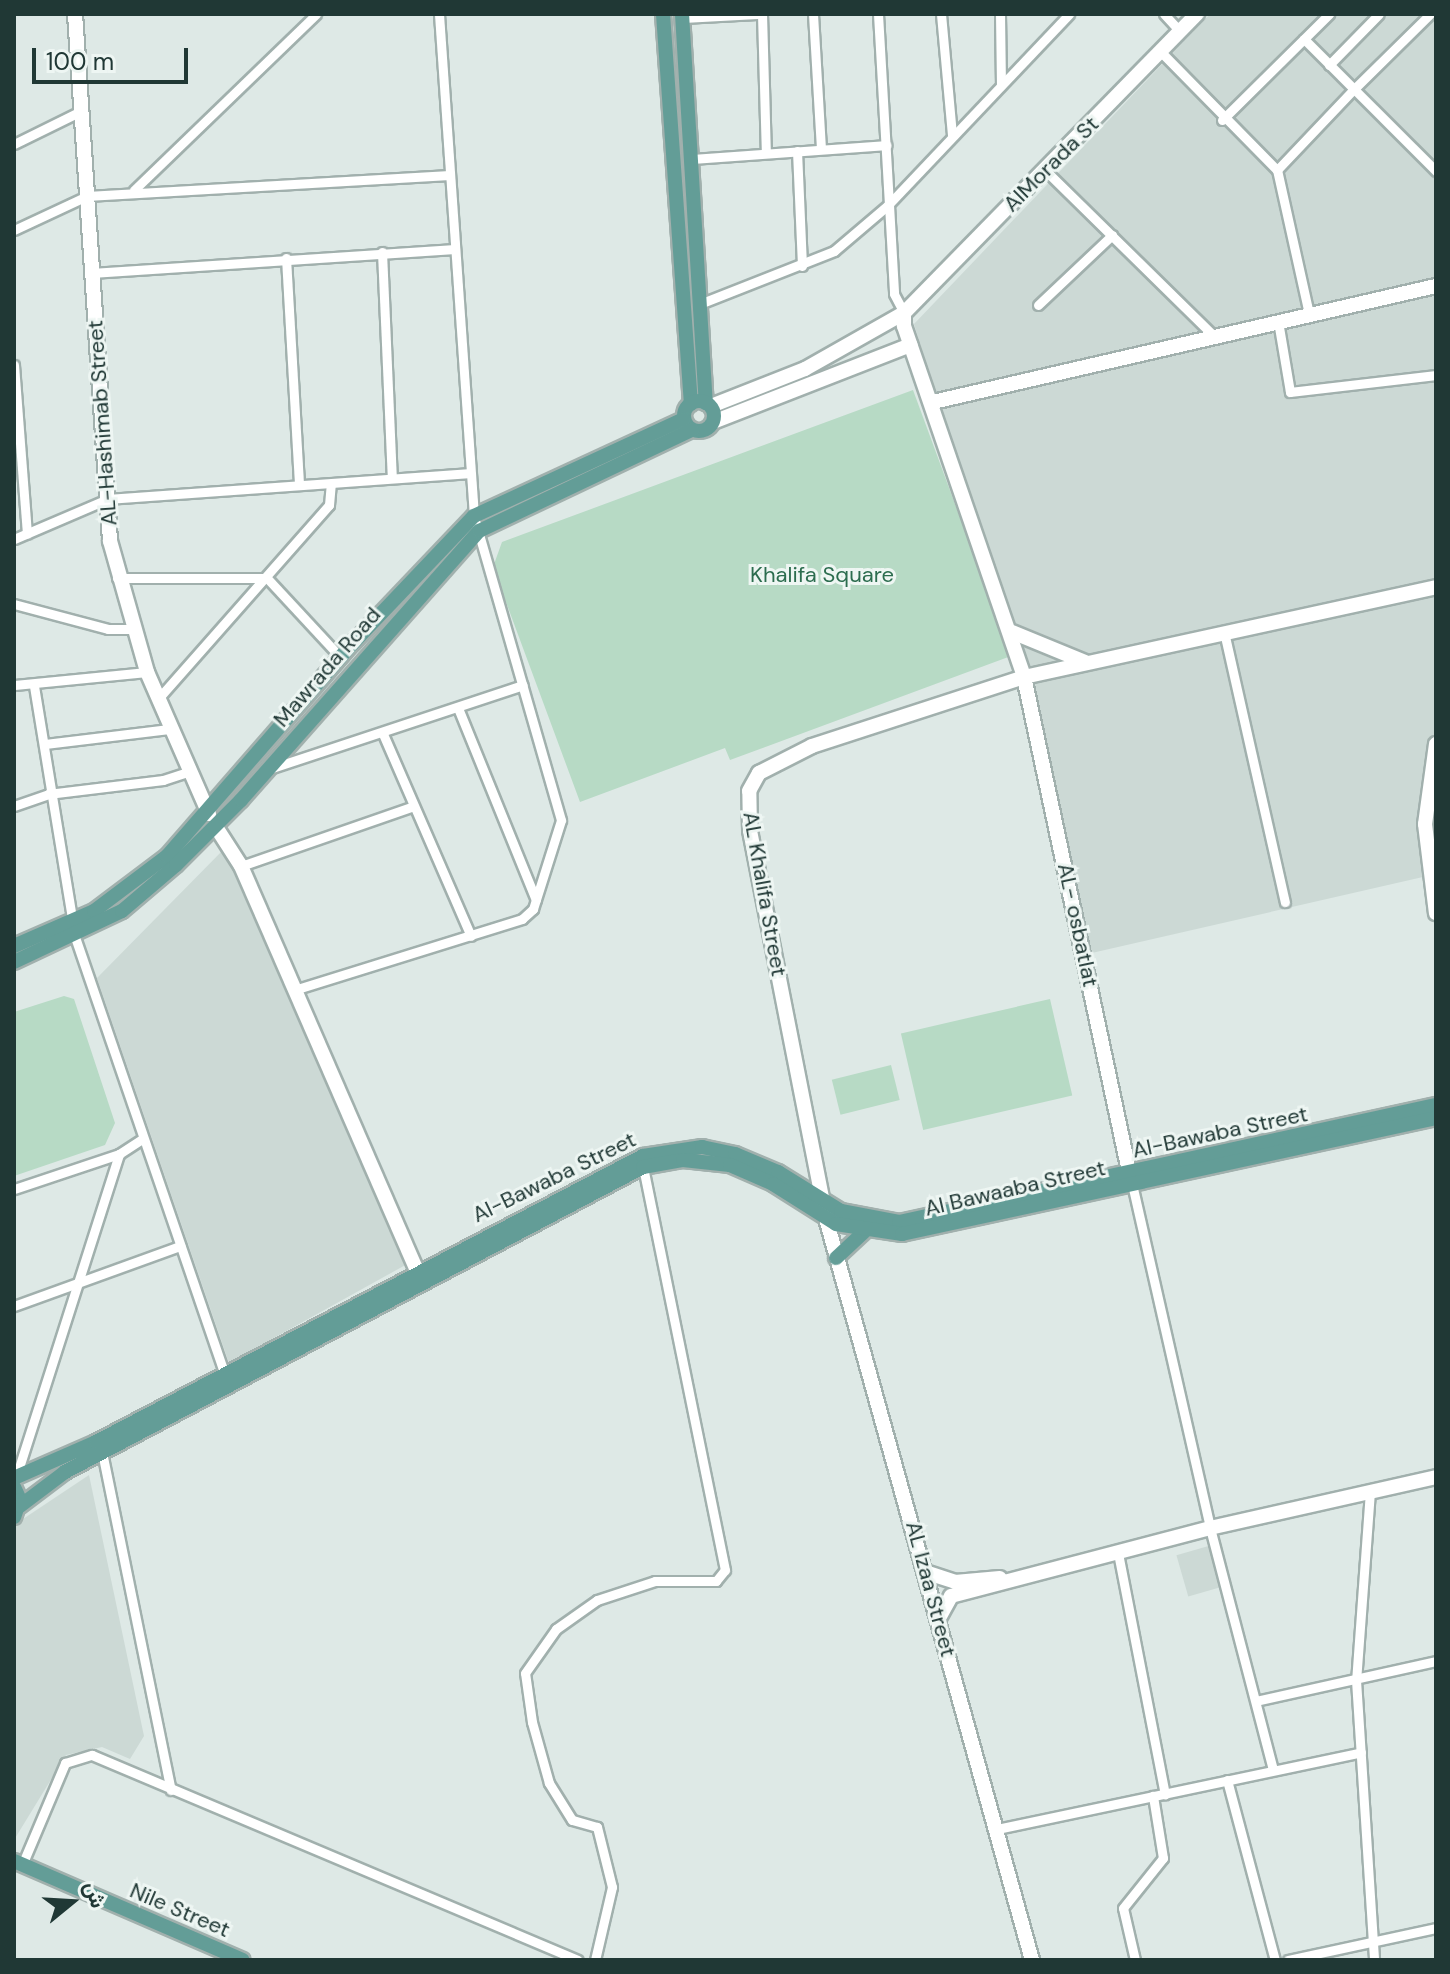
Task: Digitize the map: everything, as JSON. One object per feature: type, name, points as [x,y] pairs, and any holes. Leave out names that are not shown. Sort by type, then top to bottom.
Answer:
[{"type":"main road","points":[[663,14],[691,404],[688,424],[702,431],[713,422],[708,404],[682,16]]},
{"type":"main road","points":[[685,322],[703,322]]},
{"type":"main road","points":[[691,404],[708,404]]},
{"type":"main road","name":"Mawrada Road","points":[[212,820],[353,643],[474,516],[688,424]]},
{"type":"main road","name":"Mawrada Road","points":[[14,946],[122,911],[267,769],[479,531],[688,424]]},
{"type":"main road","points":[[353,643],[368,653]]},
{"type":"main road","name":"Mawrada Road","points":[[14,962],[74,929]]},
{"type":"main road","name":"Al-Bawaba Street","points":[[17,1511],[102,1452],[227,1379],[624,1163],[669,1150],[702,1147],[735,1154],[778,1172],[823,1201],[863,1219],[899,1222],[1131,1179],[1436,1105]]},
{"type":"main road","name":"Al Bawaaba Street","points":[[826,1218],[864,1232],[924,1231],[1131,1179],[1436,1118]]},
{"type":"main road","name":"Al-Bawaba Street","points":[[419,1276],[643,1167],[683,1160],[730,1165],[773,1184],[826,1218]]},
{"type":"main road","points":[[836,1258],[864,1232]]},
{"type":"main road","points":[[17,1511],[15,1481],[227,1379]]},
{"type":"main road","name":"Nile Street","points":[[18,1863],[243,1960]]},
{"type":"street","name":"AL-Hashimab Street","points":[[75,14],[108,499],[117,578],[131,629],[187,772],[241,866],[419,1276]]},
{"type":"street","points":[[134,190],[316,14]]},
{"type":"street","points":[[294,990],[522,919],[536,900],[561,808],[474,516],[439,14]]},
{"type":"street","points":[[682,16],[760,14],[766,153]]},
{"type":"street","points":[[813,14],[821,148]]},
{"type":"street","points":[[878,14],[894,294],[904,313]]},
{"type":"street","points":[[941,14],[952,135]]},
{"type":"street","points":[[1000,14],[1001,85]]},
{"type":"street","points":[[702,303],[828,256],[888,205],[1069,14]]},
{"type":"street","points":[[1164,14],[1180,31]]},
{"type":"street","name":"AlMorada St","points":[[708,404],[805,369],[904,313],[1197,14]]},
{"type":"street","points":[[1222,120],[1329,14]]},
{"type":"street","points":[[1329,65],[1379,14]]},
{"type":"street","points":[[1277,170],[1430,14]]},
{"type":"street","points":[[1304,39],[1436,171]]},
{"type":"street","points":[[1160,51],[1222,120],[1277,170],[1309,314]]},
{"type":"street","points":[[14,144],[81,111]]},
{"type":"street","points":[[693,159],[886,145]]},
{"type":"street","points":[[797,151],[802,266]]},
{"type":"street","points":[[1046,171],[1213,335]]},
{"type":"street","points":[[14,230],[87,196],[134,190],[449,175]]},
{"type":"street","points":[[1038,305],[1112,235]]},
{"type":"street","points":[[92,273],[454,249]]},
{"type":"street","points":[[382,252],[392,478]]},
{"type":"street","points":[[286,258],[299,484]]},
{"type":"street","points":[[933,402],[1436,286]]},
{"type":"street","name":"AL- osbatlat","points":[[904,313],[911,345],[1012,632],[1024,677],[1131,1179]]},
{"type":"street","points":[[1278,321],[1290,392],[1436,375]]},
{"type":"street","points":[[713,422],[911,345]]},
{"type":"street","points":[[14,365],[16,443],[27,533]]},
{"type":"street","points":[[14,539],[108,499],[470,473]]},
{"type":"street","points":[[157,700],[329,505],[331,484]]},
{"type":"street","points":[[117,578],[267,578],[341,658]]},
{"type":"street","points":[[1024,677],[1432,588],[1436,579]]},
{"type":"street","points":[[14,604],[108,629],[131,629]]},
{"type":"street","points":[[1012,632],[1086,663]]},
{"type":"street","points":[[1224,632],[1285,902]]},
{"type":"street","points":[[14,685],[34,686],[147,672]]},
{"type":"street","name":"AL Khalifa Street","points":[[823,1201],[750,830],[753,780],[775,761],[812,746],[1024,677]]},
{"type":"street","points":[[267,769],[383,734],[523,685]]},
{"type":"street","points":[[34,686],[45,744],[48,794],[74,929],[142,1139],[227,1379]]},
{"type":"street","points":[[458,708],[536,900]]},
{"type":"street","points":[[45,744],[169,729]]},
{"type":"street","points":[[383,734],[411,807],[471,936]]},
{"type":"street","points":[[1436,744],[1425,809],[1436,913]]},
{"type":"street","points":[[14,806],[48,794],[163,780],[187,772]]},
{"type":"street","points":[[241,866],[411,807]]},
{"type":"street","points":[[14,1189],[119,1154],[142,1139]]},
{"type":"street","points":[[15,1481],[119,1154]]},
{"type":"street","points":[[595,1960],[612,1887],[597,1827],[572,1820],[549,1783],[532,1722],[525,1673],[556,1629],[597,1600],[655,1581],[716,1581],[725,1570],[643,1167]]},
{"type":"street","points":[[1131,1179],[1210,1528],[1273,1770]]},
{"type":"street","name":"AL Izaa Street","points":[[823,1201],[836,1258],[928,1573],[1032,1960]]},
{"type":"street","points":[[14,1306],[180,1246]]},
{"type":"street","points":[[102,1452],[171,1790]]},
{"type":"street","points":[[939,1618],[951,1596],[1210,1528],[1436,1477]]},
{"type":"street","points":[[1370,1491],[1356,1680],[1374,1960]]},
{"type":"street","points":[[1118,1553],[1165,1794]]},
{"type":"street","points":[[928,1573],[955,1582],[1016,1578]]},
{"type":"street","points":[[1256,1701],[1436,1661]]},
{"type":"street","points":[[997,1829],[1361,1752]]},
{"type":"street","points":[[18,1863],[65,1763],[79,1756],[92,1755],[578,1960]]},
{"type":"street","points":[[1227,1780],[1275,1960]]},
{"type":"street","points":[[1135,1960],[1123,1908],[1163,1858],[1153,1796]]},
{"type":"street","points":[[1288,1960],[1436,1928]]},
{"type":"shaded area","points":[[1210,14],[1436,14],[1436,874],[1083,955],[1031,712],[914,324]]},
{"type":"shaded area","points":[[226,847],[409,1263],[229,1363],[97,978]]},
{"type":"shaded area","points":[[89,1475],[144,1736],[130,1759],[102,1747],[66,1755],[14,1840],[14,1525]]},
{"type":"shaded area","points":[[1212,1545],[1224,1586],[1188,1597],[1176,1555]]},
{"type":"green space","name":"Khalifa Square","points":[[913,390],[1011,656],[730,760],[725,748],[580,802],[493,567],[502,542]]},
{"type":"green space","points":[[64,996],[74,999],[115,1123],[105,1145],[14,1176],[14,1012]]},
{"type":"green space","points":[[1050,999],[1072,1095],[923,1130],[901,1033]]},
{"type":"green space","points":[[891,1065],[900,1100],[841,1115],[832,1080]]}]
